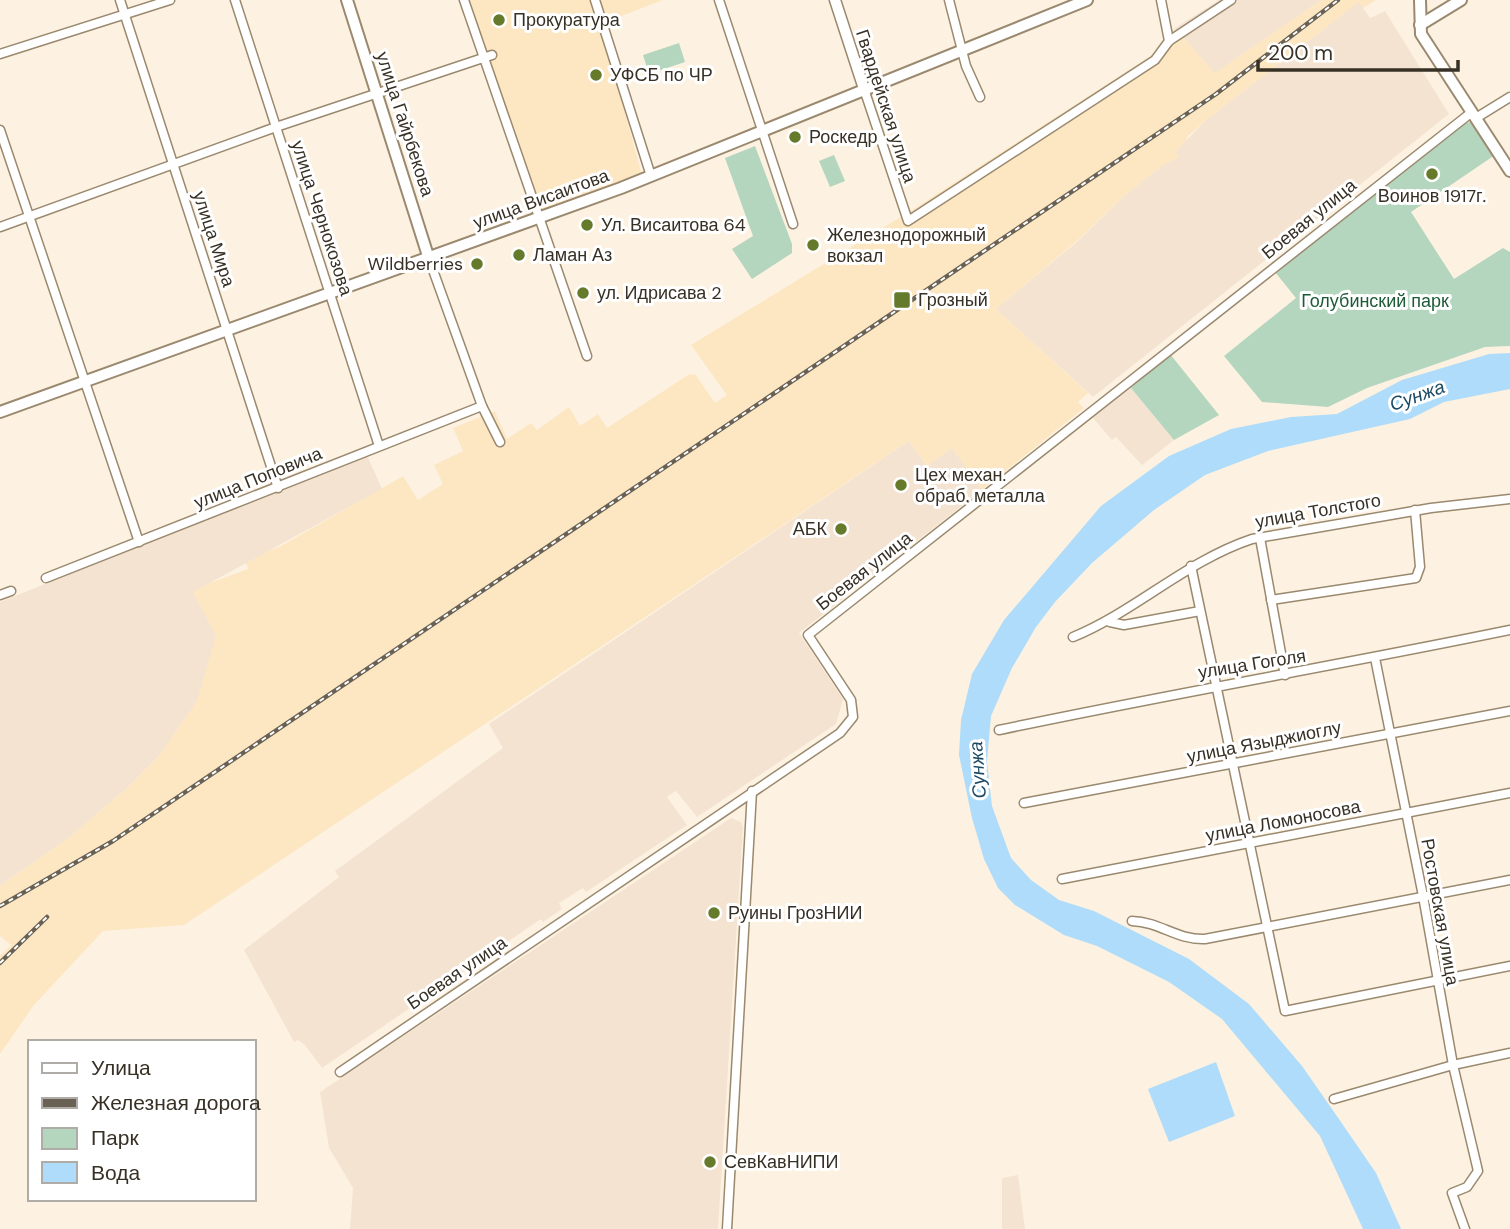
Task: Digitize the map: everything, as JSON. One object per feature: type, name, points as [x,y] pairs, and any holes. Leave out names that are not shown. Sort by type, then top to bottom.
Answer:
[{"type":"main road","name":"улица Гайрбекова","points":[[347,0],[429,258]]},
{"type":"main road","name":"улица Висаитова","points":[[0,412],[651,176],[865,92],[1071,3],[1087,0]]},
{"type":"main road","points":[[1420,0],[1420,25],[1426,43],[1510,171]]},
{"type":"main road","points":[[1420,25],[1461,0]]},
{"type":"street","name":"улица Мира","points":[[120,0],[278,488]]},
{"type":"street","points":[[0,54],[170,0]]},
{"type":"street","name":"улица Чернокозова","points":[[235,0],[379,446]]},
{"type":"street","points":[[464,0],[487,57],[587,356]]},
{"type":"street","points":[[595,0],[651,176]]},
{"type":"street","points":[[719,0],[793,224]]},
{"type":"street","name":"Гвардейская улица","points":[[835,0],[908,221],[1155,60],[1169,41]]},
{"type":"street","points":[[950,0],[963,51],[980,97]]},
{"type":"street","points":[[1161,0],[1169,41],[1231,0]]},
{"type":"street","points":[[0,227],[174,167],[276,127],[378,96],[487,57]]},
{"type":"street","points":[[1474,115],[1510,97]]},
{"type":"street","name":"Боевая улица","points":[[340,1072],[840,733],[853,717],[851,700],[808,635],[1474,115]]},
{"type":"street","points":[[0,130],[139,542]]},
{"type":"street","points":[[429,258],[482,407],[500,442]]},
{"type":"street","name":"улица Поповича","points":[[47,578],[482,407]]},
{"type":"street","name":"улица Толстого","points":[[1073,636],[1110,622],[1126,606],[1224,548],[1259,538],[1415,510],[1510,499]]},
{"type":"street","points":[[1271,600],[1416,578],[1420,567],[1415,510]]},
{"type":"street","points":[[1259,538],[1285,675]]},
{"type":"street","points":[[1191,566],[1214,685],[1234,765],[1265,927],[1285,1011],[1510,966]]},
{"type":"street","points":[[0,595],[11,591]]},
{"type":"street","points":[[1110,622],[1124,625],[1200,611]]},
{"type":"street","name":"улица Гоголя","points":[[999,730],[1214,685],[1285,675],[1510,630]]},
{"type":"street","name":"Ростовская улица","points":[[1375,658],[1423,896],[1453,1065],[1478,1171],[1467,1187],[1452,1193],[1465,1229]]},
{"type":"street","name":"улица Языджиоглу","points":[[1024,803],[1510,711]]},
{"type":"street","points":[[727,1229],[752,791]]},
{"type":"street","name":"улица Ломоносова","points":[[1062,879],[1510,793]]},
{"type":"street","points":[[1132,921],[1151,921],[1188,940],[1510,880]]},
{"type":"street","points":[[1334,1099],[1453,1065],[1510,1053]]},
{"type":"shaded area","points":[[464,0],[663,0],[601,24],[644,183],[539,223]]},
{"type":"shaded area","points":[[1219,0],[1321,0],[1215,73],[1175,28]]},
{"type":"shaded area","points":[[1321,0],[1376,0],[1363,8],[1359,3],[1205,121],[1188,136],[1180,157],[1162,166],[1122,198],[1079,239],[996,309],[1088,393],[1078,402],[1084,408],[982,490],[952,449],[927,466],[909,441],[184,925],[103,931],[34,1005],[0,1054],[0,956],[11,945],[0,936],[0,886],[71,836],[127,788],[161,753],[191,590],[248,569],[245,560],[281,546],[403,476],[418,500],[443,484],[434,465],[463,451],[453,428],[495,411],[507,439],[531,423],[537,430],[569,407],[580,426],[598,414],[607,428],[688,375],[695,374],[715,403],[727,395],[691,345],[912,210],[1155,53],[1175,28],[1215,72]]},
{"type":"shaded area","points":[[1359,2],[1370,18],[1385,11],[1449,114],[1093,397],[996,309],[1079,240],[1122,198],[1163,165],[1179,157],[1176,151],[1205,121]]},
{"type":"shaded area","points":[[1131,388],[1174,440],[1142,465],[1116,437],[1112,440],[1093,418]]},
{"type":"shaded area","points":[[909,441],[927,466],[952,448],[982,490],[799,633],[843,699],[836,724],[697,817],[676,791],[671,794],[667,797],[687,825],[586,892],[583,888],[559,903],[562,909],[543,922],[541,919],[322,1068],[305,1045],[298,1040],[294,1042],[244,950],[339,877],[335,871],[503,748],[489,724]]},
{"type":"shaded area","points":[[367,455],[382,489],[193,592],[216,636],[197,701],[161,753],[127,788],[71,836],[0,886],[0,602]]},
{"type":"shaded area","points":[[731,818],[741,822],[743,827],[718,1229],[350,1229],[353,1188],[329,1148],[320,1092]]},
{"type":"shaded area","points":[[1018,1175],[1025,1229],[1002,1229],[1002,1178]]},
{"type":"green space","points":[[679,43],[685,62],[649,74],[643,55]]},
{"type":"green space","name":"Голубинский парк","points":[[1470,122],[1495,155],[1411,212],[1454,279],[1503,248],[1510,252],[1510,346],[1485,347],[1367,388],[1328,407],[1262,402],[1224,356],[1296,298],[1275,272],[1463,124]]},
{"type":"green space","points":[[755,146],[792,244],[792,253],[752,279],[732,249],[753,236],[725,158]]},
{"type":"green space","points":[[834,155],[845,181],[830,187],[819,161]]},
{"type":"green space","points":[[1170,354],[1219,415],[1174,440],[1131,388]]},
{"type":"water","name":"Сунжа","points":[[1510,353],[1510,389],[1444,402],[1410,419],[1268,451],[1205,475],[1154,510],[1092,563],[1055,602],[1036,627],[1012,668],[991,716],[987,762],[992,806],[1011,858],[1031,880],[1059,900],[1094,911],[1189,959],[1249,1004],[1302,1066],[1376,1173],[1401,1229],[1363,1229],[1320,1136],[1222,1019],[1169,982],[1097,946],[1064,935],[1015,905],[998,888],[984,859],[972,818],[959,755],[961,720],[972,674],[1004,620],[1101,506],[1169,456],[1231,429],[1291,417],[1337,414],[1402,380],[1489,354]]},
{"type":"water","points":[[1216,1062],[1235,1116],[1169,1142],[1148,1089]]},
{"type":"railway","points":[[0,906],[113,841],[1216,94],[1338,0]]},
{"type":"railway","points":[[0,963],[47,917]]},
{"type":"place","name":"Прокуратура","points":[[499,20]]},
{"type":"place","name":"УФСБ по ЧР","points":[[596,75]]},
{"type":"place","name":"Роскедр","points":[[795,137]]},
{"type":"place","name":"Воинов 1917г.","points":[[1432,174]]},
{"type":"place","name":"Ул. Висаитова 64","points":[[587,225]]},
{"type":"place","name":"Железнодорожный вокзал","points":[[813,245]]},
{"type":"place","name":"Ламан Аз","points":[[519,255]]},
{"type":"place","name":"Wildberries","points":[[477,264]]},
{"type":"place","name":"ул. Идрисава 2","points":[[583,293]]},
{"type":"place","name":"Грозный","points":[[902,300]]},
{"type":"place","name":"Цех механ. обраб. металла","points":[[901,485]]},
{"type":"place","name":"АБК","points":[[841,529]]},
{"type":"place","name":"Руины ГрозНИИ","points":[[714,913]]},
{"type":"place","name":"СевКавНИПИ","points":[[710,1162]]}]
